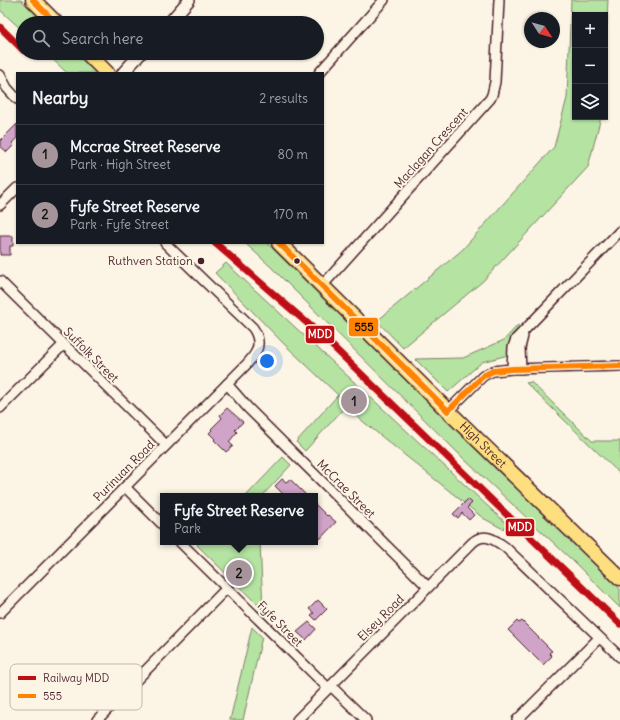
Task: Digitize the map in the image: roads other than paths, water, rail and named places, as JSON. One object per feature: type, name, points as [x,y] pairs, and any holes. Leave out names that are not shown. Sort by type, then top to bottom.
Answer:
[{"type":"main road","points":[[33,0],[49,16]]},
{"type":"main road","points":[[94,60],[106,72]]},
{"type":"main road","name":"High Street","points":[[280,244],[448,411],[620,578]]},
{"type":"street","points":[[175,16],[190,0]]},
{"type":"street","points":[[320,72],[384,0]]},
{"type":"street","name":"Maclagan Crescent","points":[[322,286],[490,99],[496,82],[499,0]]},
{"type":"street","points":[[124,72],[135,60]]},
{"type":"street","points":[[0,75],[7,88],[16,97]]},
{"type":"street","points":[[0,205],[16,189]]},
{"type":"street","points":[[512,369],[513,347],[516,339],[620,231]]},
{"type":"street","name":"Purinuan Road","points":[[0,613],[254,356],[258,341],[253,328],[166,244]]},
{"type":"street","name":"Suffolk Street","points":[[0,281],[166,445]]},
{"type":"street","points":[[521,369],[521,338],[525,331]]},
{"type":"street","points":[[0,408],[64,345]]},
{"type":"street","points":[[448,411],[483,376],[500,370],[620,366]]},
{"type":"street","name":"McCrae Street","points":[[225,386],[428,587]]},
{"type":"street","points":[[125,487],[160,522]]},
{"type":"street","name":"Elsey Road","points":[[297,720],[476,539],[484,537],[492,539],[505,547],[599,638]]},
{"type":"street","name":"Fyfe Street","points":[[183,545],[325,685],[334,689],[366,720]]},
{"type":"street","points":[[142,674],[227,588]]},
{"type":"street","points":[[517,720],[599,638],[620,657]]},
{"type":"street","points":[[97,720],[107,710]]},
{"type":"rail line","name":"MDD","points":[[0,27],[16,43]]},
{"type":"rail line","name":"MDD","points":[[216,244],[321,335],[620,624]]},
{"type":"place","name":"Ruthven Station","points":[[201,261]]},
{"type":"place","name":"Mccrae Street Reserve","points":[[354,401]]},
{"type":"place","name":"Fyfe Street Reserve","points":[[239,573]]}]
